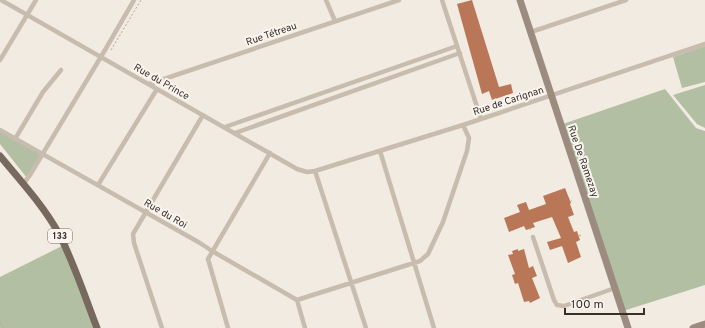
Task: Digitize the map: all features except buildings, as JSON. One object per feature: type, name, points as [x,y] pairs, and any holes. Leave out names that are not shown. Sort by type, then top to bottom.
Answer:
[{"type":"main road","name":"133","points":[[0,156],[51,221],[62,241],[97,328]]},
{"type":"street","name":"Rue du Prince","points":[[1,0],[297,169],[306,172],[315,171]]},
{"type":"street","points":[[0,60],[36,0]]},
{"type":"street","points":[[23,184],[134,0]]},
{"type":"street","points":[[326,0],[335,22]]},
{"type":"street","name":"Rue Tétreau","points":[[149,84],[399,0]]},
{"type":"street","points":[[442,0],[481,118]]},
{"type":"street","name":"Rue De Ramezay","points":[[520,0],[628,328]]},
{"type":"street","points":[[531,32],[626,0]]},
{"type":"street","name":"Rue de Carignan","points":[[315,171],[463,125],[705,44]]},
{"type":"street","points":[[225,127],[458,46]]},
{"type":"street","points":[[235,133],[460,54]]},
{"type":"street","points":[[399,67],[401,74]]},
{"type":"street","points":[[15,138],[43,92],[61,70]]},
{"type":"street","points":[[344,86],[347,94]]},
{"type":"street","points":[[98,185],[157,89]]},
{"type":"street","points":[[296,103],[298,111]]},
{"type":"street","points":[[162,328],[133,236],[145,212],[203,115]]},
{"type":"street","points":[[305,328],[297,300],[414,263],[425,258],[444,222],[469,145],[469,138],[463,125]]},
{"type":"street","name":"Rue du Roi","points":[[0,130],[200,243],[297,300]]},
{"type":"street","points":[[380,150],[434,328]]},
{"type":"street","points":[[228,328],[208,259],[270,153]]},
{"type":"street","points":[[315,171],[366,328]]},
{"type":"street","points":[[532,237],[554,300],[558,305],[562,306],[570,304],[615,288]]},
{"type":"street","points":[[693,328],[705,324]]},
{"type":"path","points":[[101,57],[108,54],[114,47],[141,0]]},
{"type":"path","points":[[0,322],[3,328]]},
{"type":"green space","points":[[705,46],[705,82],[682,88],[673,57]]},
{"type":"green space","points":[[705,85],[705,128],[697,124],[673,95]]},
{"type":"green space","points":[[665,89],[696,128],[705,131],[705,285],[623,311],[560,125]]},
{"type":"green space","points":[[0,131],[41,155],[27,178],[0,144]]},
{"type":"green space","points":[[64,245],[97,328],[0,328],[0,277]]}]
